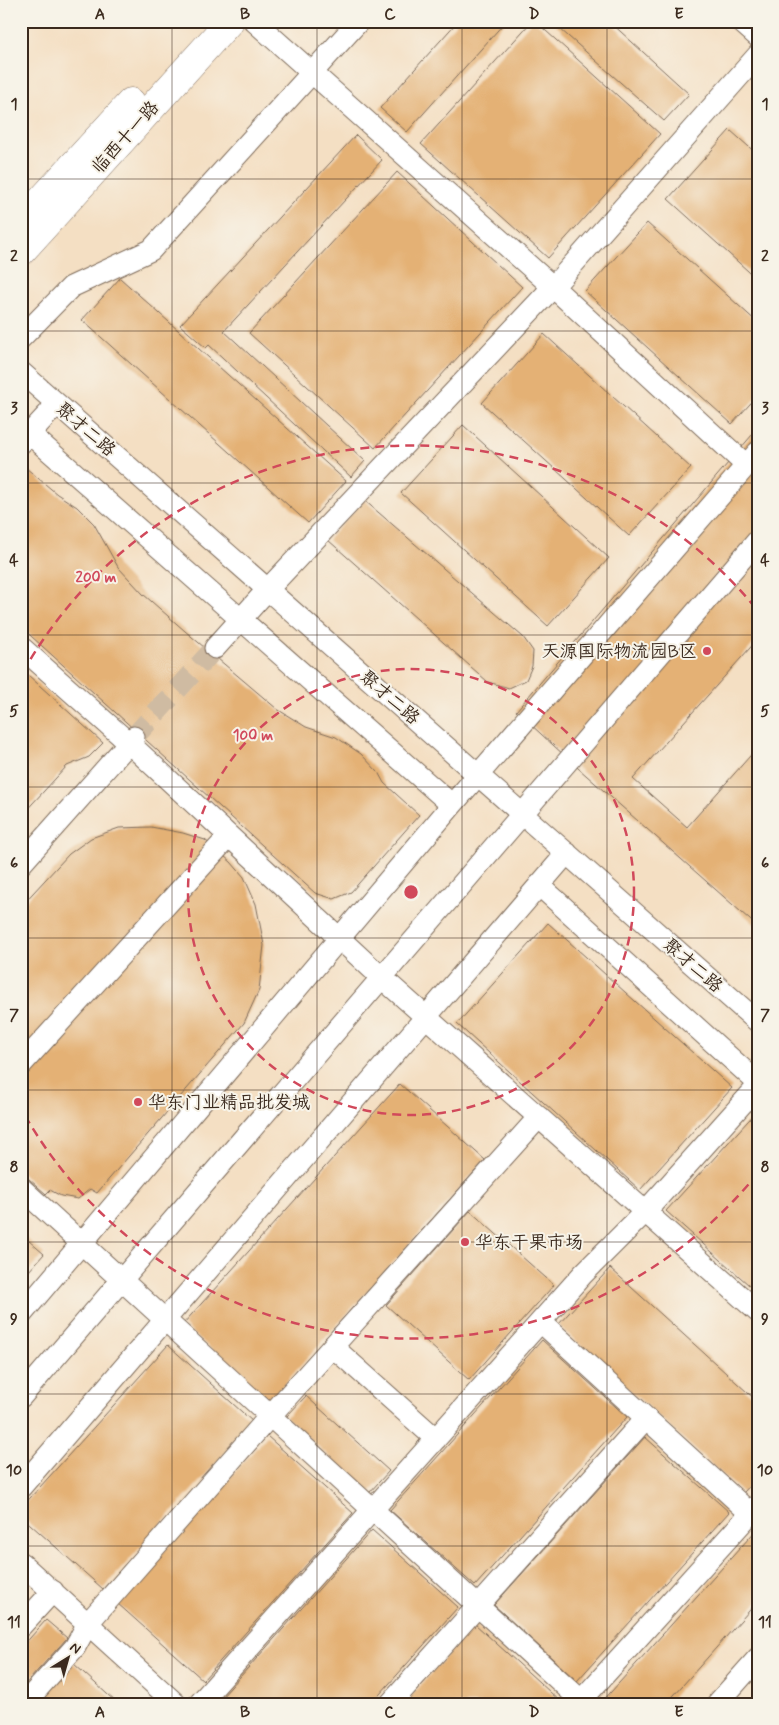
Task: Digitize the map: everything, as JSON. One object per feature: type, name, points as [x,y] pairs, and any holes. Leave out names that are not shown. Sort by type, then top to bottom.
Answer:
[{"type":"main road","name":"临西十一路","points":[[21,222],[205,21]]},
{"type":"main road","name":"临西十一路","points":[[21,252],[230,21]]},
{"type":"street","points":[[21,1316],[452,805],[752,458],[553,287],[254,21]]},
{"type":"street","points":[[21,338],[71,287],[152,250],[359,21]]},
{"type":"street","points":[[740,21],[758,37]]},
{"type":"street","points":[[214,648],[553,287],[758,55]]},
{"type":"street","name":"聚才二路","points":[[21,372],[758,1022]]},
{"type":"street","points":[[57,404],[25,439],[241,619],[452,805]]},
{"type":"street","points":[[21,1397],[758,540]]},
{"type":"street","points":[[21,647],[132,740],[230,836],[339,938],[758,1312]]},
{"type":"street","points":[[21,864],[132,740]]},
{"type":"street","points":[[21,1064],[230,836]]},
{"type":"street","points":[[21,1487],[567,853]]},
{"type":"street","points":[[199,1704],[583,1274],[645,1212],[758,1084],[539,885]]},
{"type":"street","points":[[24,1704],[75,1647],[88,1623],[270,1416],[539,1117]]},
{"type":"street","points":[[21,1188],[581,1703],[754,1509],[646,1418],[541,1322]]},
{"type":"street","points":[[333,1347],[436,1440]]},
{"type":"street","points":[[390,1704],[476,1605],[646,1418]]},
{"type":"street","points":[[21,1563],[176,1704]]},
{"type":"street","points":[[21,1626],[53,1591]]},
{"type":"street","points":[[717,1704],[758,1658]]},
{"type":"building","points":[[458,21],[506,21],[407,132],[380,108]]},
{"type":"building","points":[[532,21],[535,21],[660,134],[548,258],[421,144]]},
{"type":"building","points":[[551,21],[609,21],[689,94],[664,121]]},
{"type":"building","points":[[730,130],[758,155],[758,280],[668,199]]},
{"type":"building","points":[[356,135],[382,160],[224,331],[365,461],[351,477],[209,345],[206,348],[180,325]]},
{"type":"building","points":[[397,172],[522,287],[375,448],[249,333]]},
{"type":"building","points":[[647,223],[758,323],[758,395],[732,424],[585,291]]},
{"type":"building","points":[[120,278],[346,481],[308,523],[82,320]]},
{"type":"building","points":[[544,334],[691,468],[629,536],[482,403]]},
{"type":"building","points":[[463,425],[609,558],[548,626],[401,493]]},
{"type":"building","points":[[758,428],[758,639],[633,779],[687,827],[758,747],[758,927],[516,711]]},
{"type":"building","points":[[26,468],[57,494],[77,507],[94,524],[118,567],[143,594],[277,709],[306,727],[336,737],[361,754],[378,772],[384,783],[419,815],[351,892],[334,899],[315,893],[21,627],[21,473]]},
{"type":"building","points":[[364,500],[523,637],[533,651],[532,666],[526,680],[509,688],[488,682],[328,540]]},
{"type":"building","points":[[28,675],[103,743],[89,757],[67,766],[21,816],[21,678]]},
{"type":"building","points":[[151,827],[183,833],[205,840],[231,862],[244,877],[256,904],[264,945],[259,990],[244,1023],[97,1193],[90,1189],[78,1199],[61,1196],[50,1190],[46,1194],[21,1172],[21,906],[69,854],[91,838],[119,828]]},
{"type":"building","points":[[548,923],[732,1088],[640,1190],[457,1024]]},
{"type":"building","points":[[400,1084],[485,1160],[269,1401],[183,1324]]},
{"type":"building","points":[[758,1110],[758,1293],[666,1211]]},
{"type":"building","points":[[470,1211],[554,1285],[469,1380],[386,1305]]},
{"type":"building","points":[[21,1234],[44,1254],[21,1280]]},
{"type":"building","points":[[610,1268],[758,1402],[758,1477],[743,1493],[558,1325]]},
{"type":"building","points":[[542,1340],[627,1417],[475,1586],[390,1510]]},
{"type":"building","points":[[168,1345],[253,1422],[103,1589],[21,1516],[21,1508]]},
{"type":"building","points":[[306,1396],[389,1471],[369,1493],[286,1417]]},
{"type":"building","points":[[267,1436],[353,1513],[203,1680],[117,1603]]},
{"type":"building","points":[[645,1437],[729,1512],[577,1681],[494,1605]]},
{"type":"building","points":[[758,1528],[758,1601],[666,1704],[604,1704],[602,1702]]},
{"type":"building","points":[[372,1530],[458,1607],[371,1704],[229,1704],[222,1697]]},
{"type":"building","points":[[46,1620],[67,1638],[21,1689],[21,1648]]},
{"type":"building","points":[[475,1624],[561,1702],[559,1704],[404,1704]]},
{"type":"building","points":[[73,1663],[118,1704],[36,1704]]},
{"type":"tunnel","points":[[134,737],[215,648]]},
{"type":"place","name":"天源国际物流园B区","points":[[707,651]]},
{"type":"place","name":"华东门业精品批发城","points":[[138,1102]]},
{"type":"place","name":"华东干果市场","points":[[465,1242]]}]
